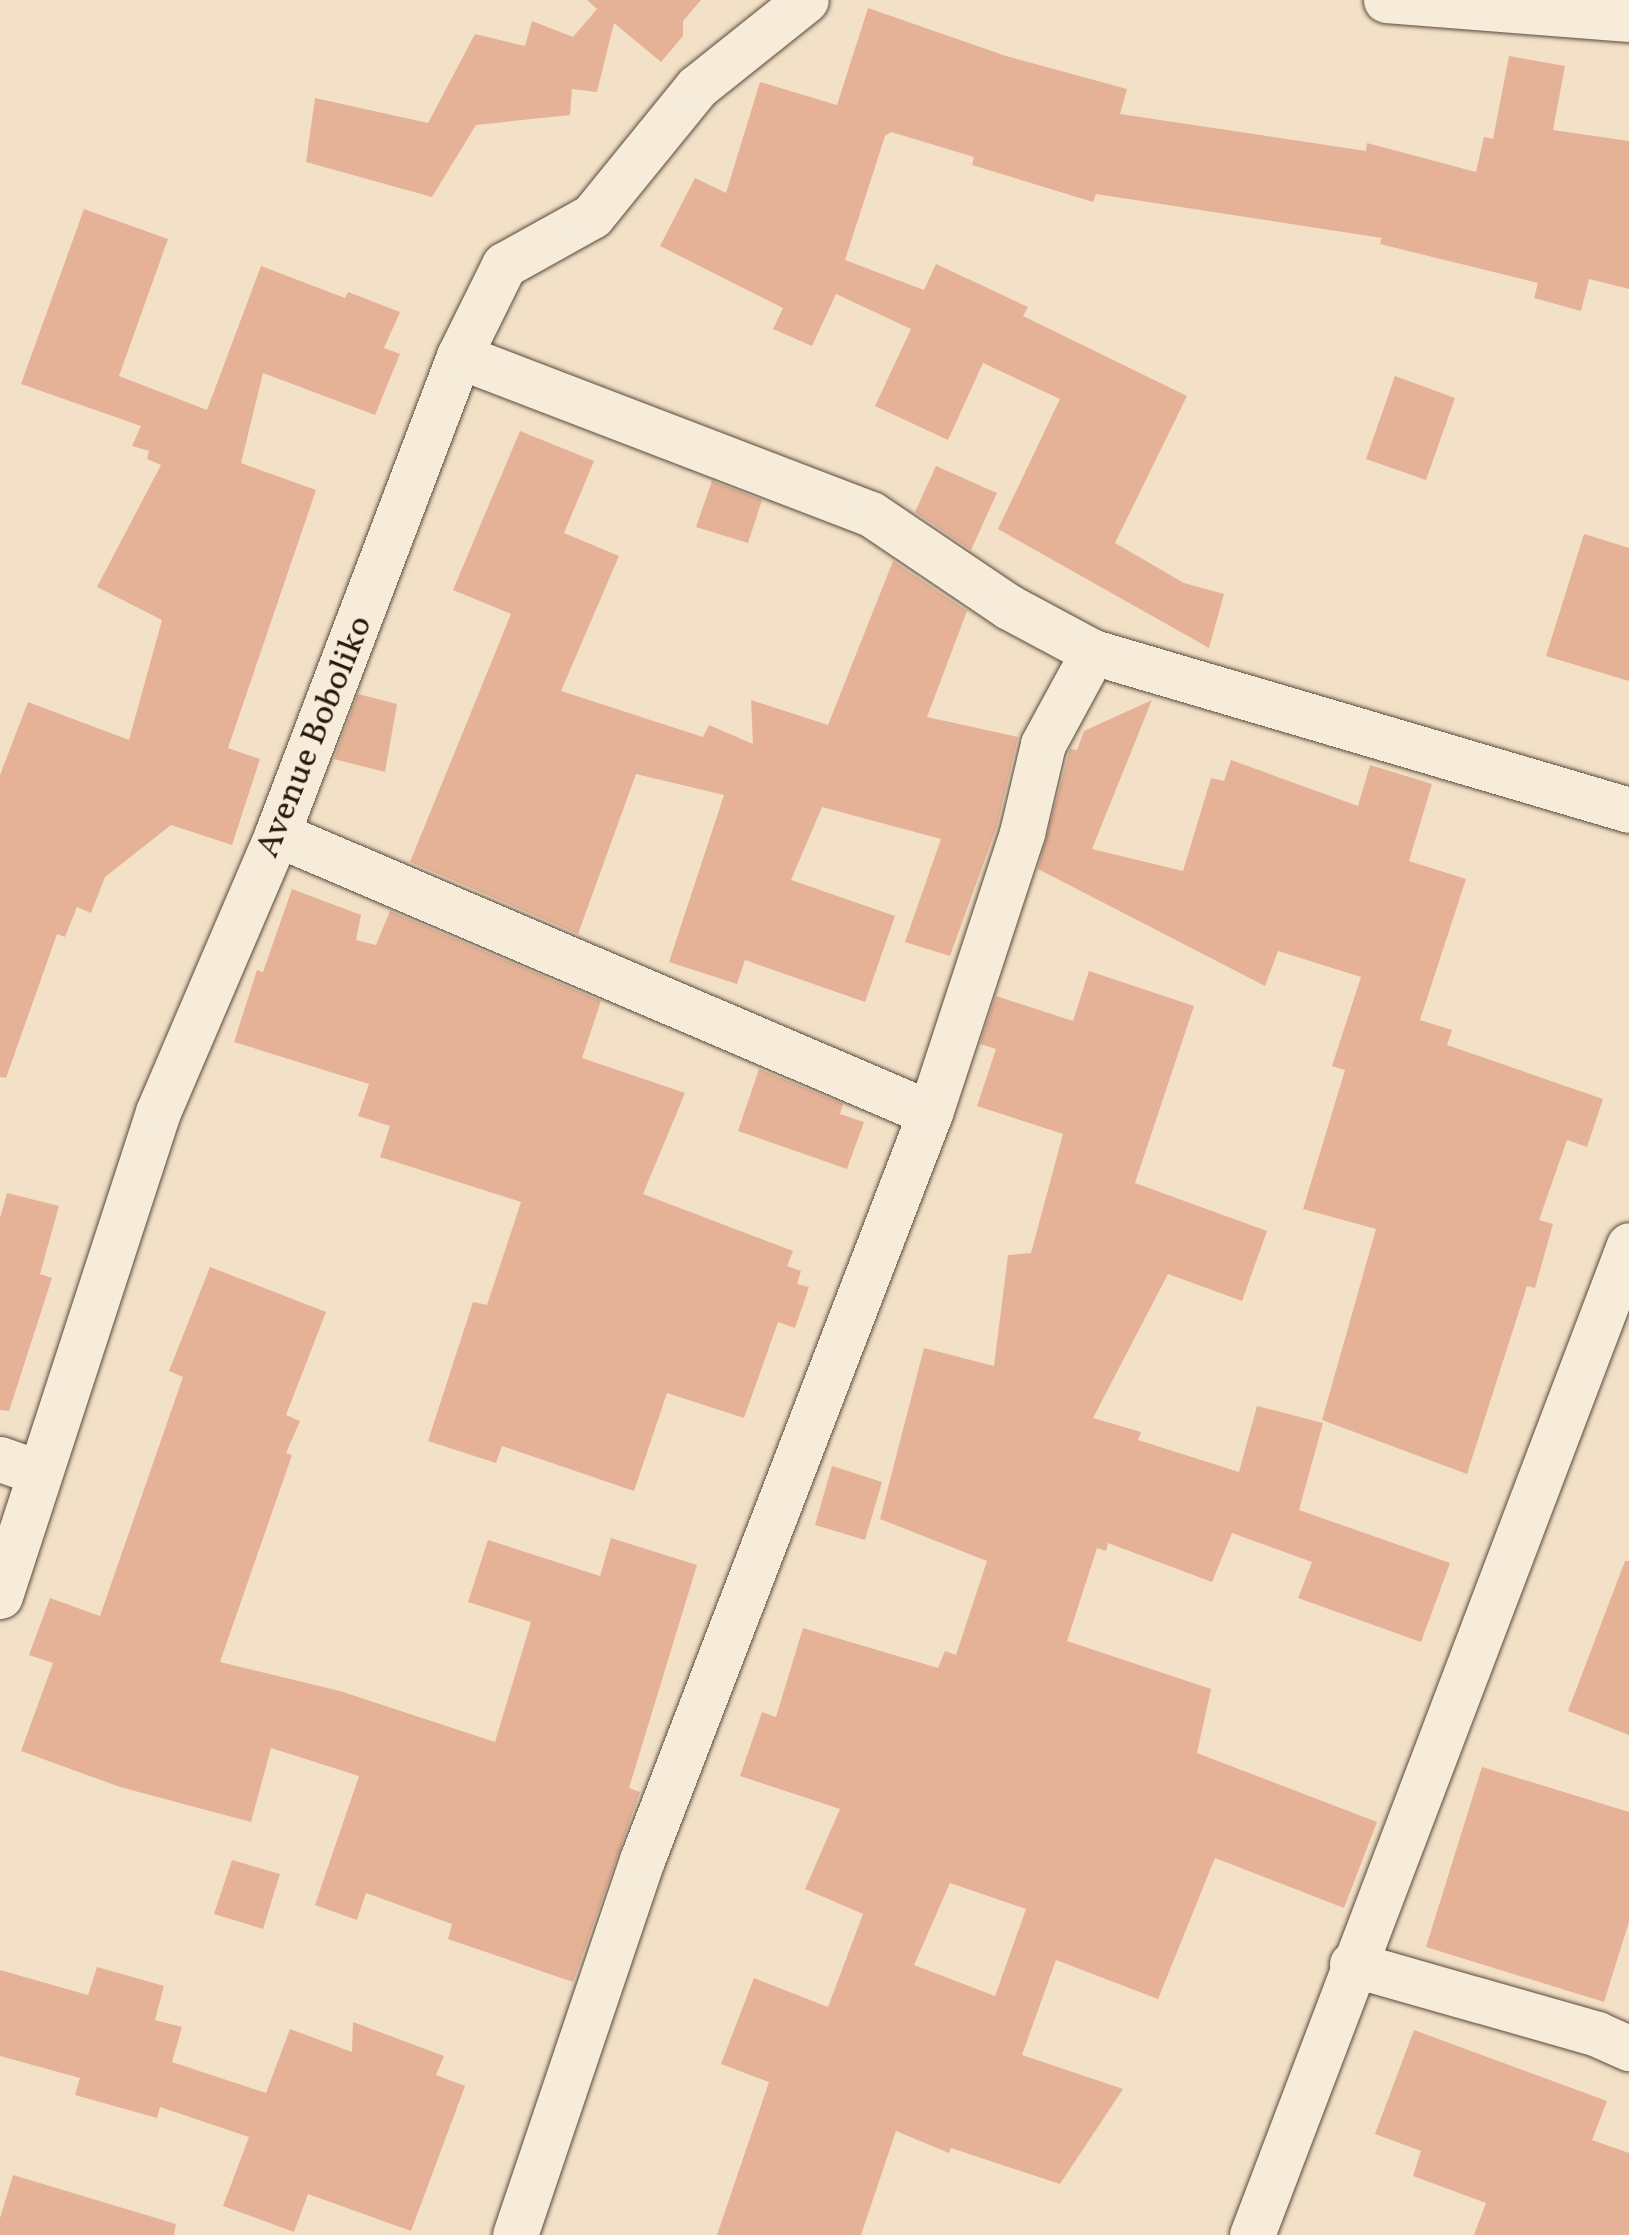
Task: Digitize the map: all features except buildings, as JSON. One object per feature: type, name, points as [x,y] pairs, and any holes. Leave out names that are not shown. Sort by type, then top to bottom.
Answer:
[{"type":"street","name":"Avenue Boboliko","points":[[0,1596],[20,1466],[158,1112],[277,834],[384,563],[459,356],[504,265],[592,216],[697,87],[806,0]]},
{"type":"street","points":[[1386,0],[1629,19]]},
{"type":"street","points":[[459,356],[871,514],[1009,607],[1093,652],[1629,810]]},
{"type":"street","points":[[515,2235],[642,1860],[930,1113],[1022,832],[1043,744],[1093,652]]},
{"type":"street","points":[[277,834],[930,1113]]},
{"type":"street","points":[[1252,2235],[1629,1245]]},
{"type":"street","points":[[1352,1964],[1597,2034],[1629,2048]]}]
